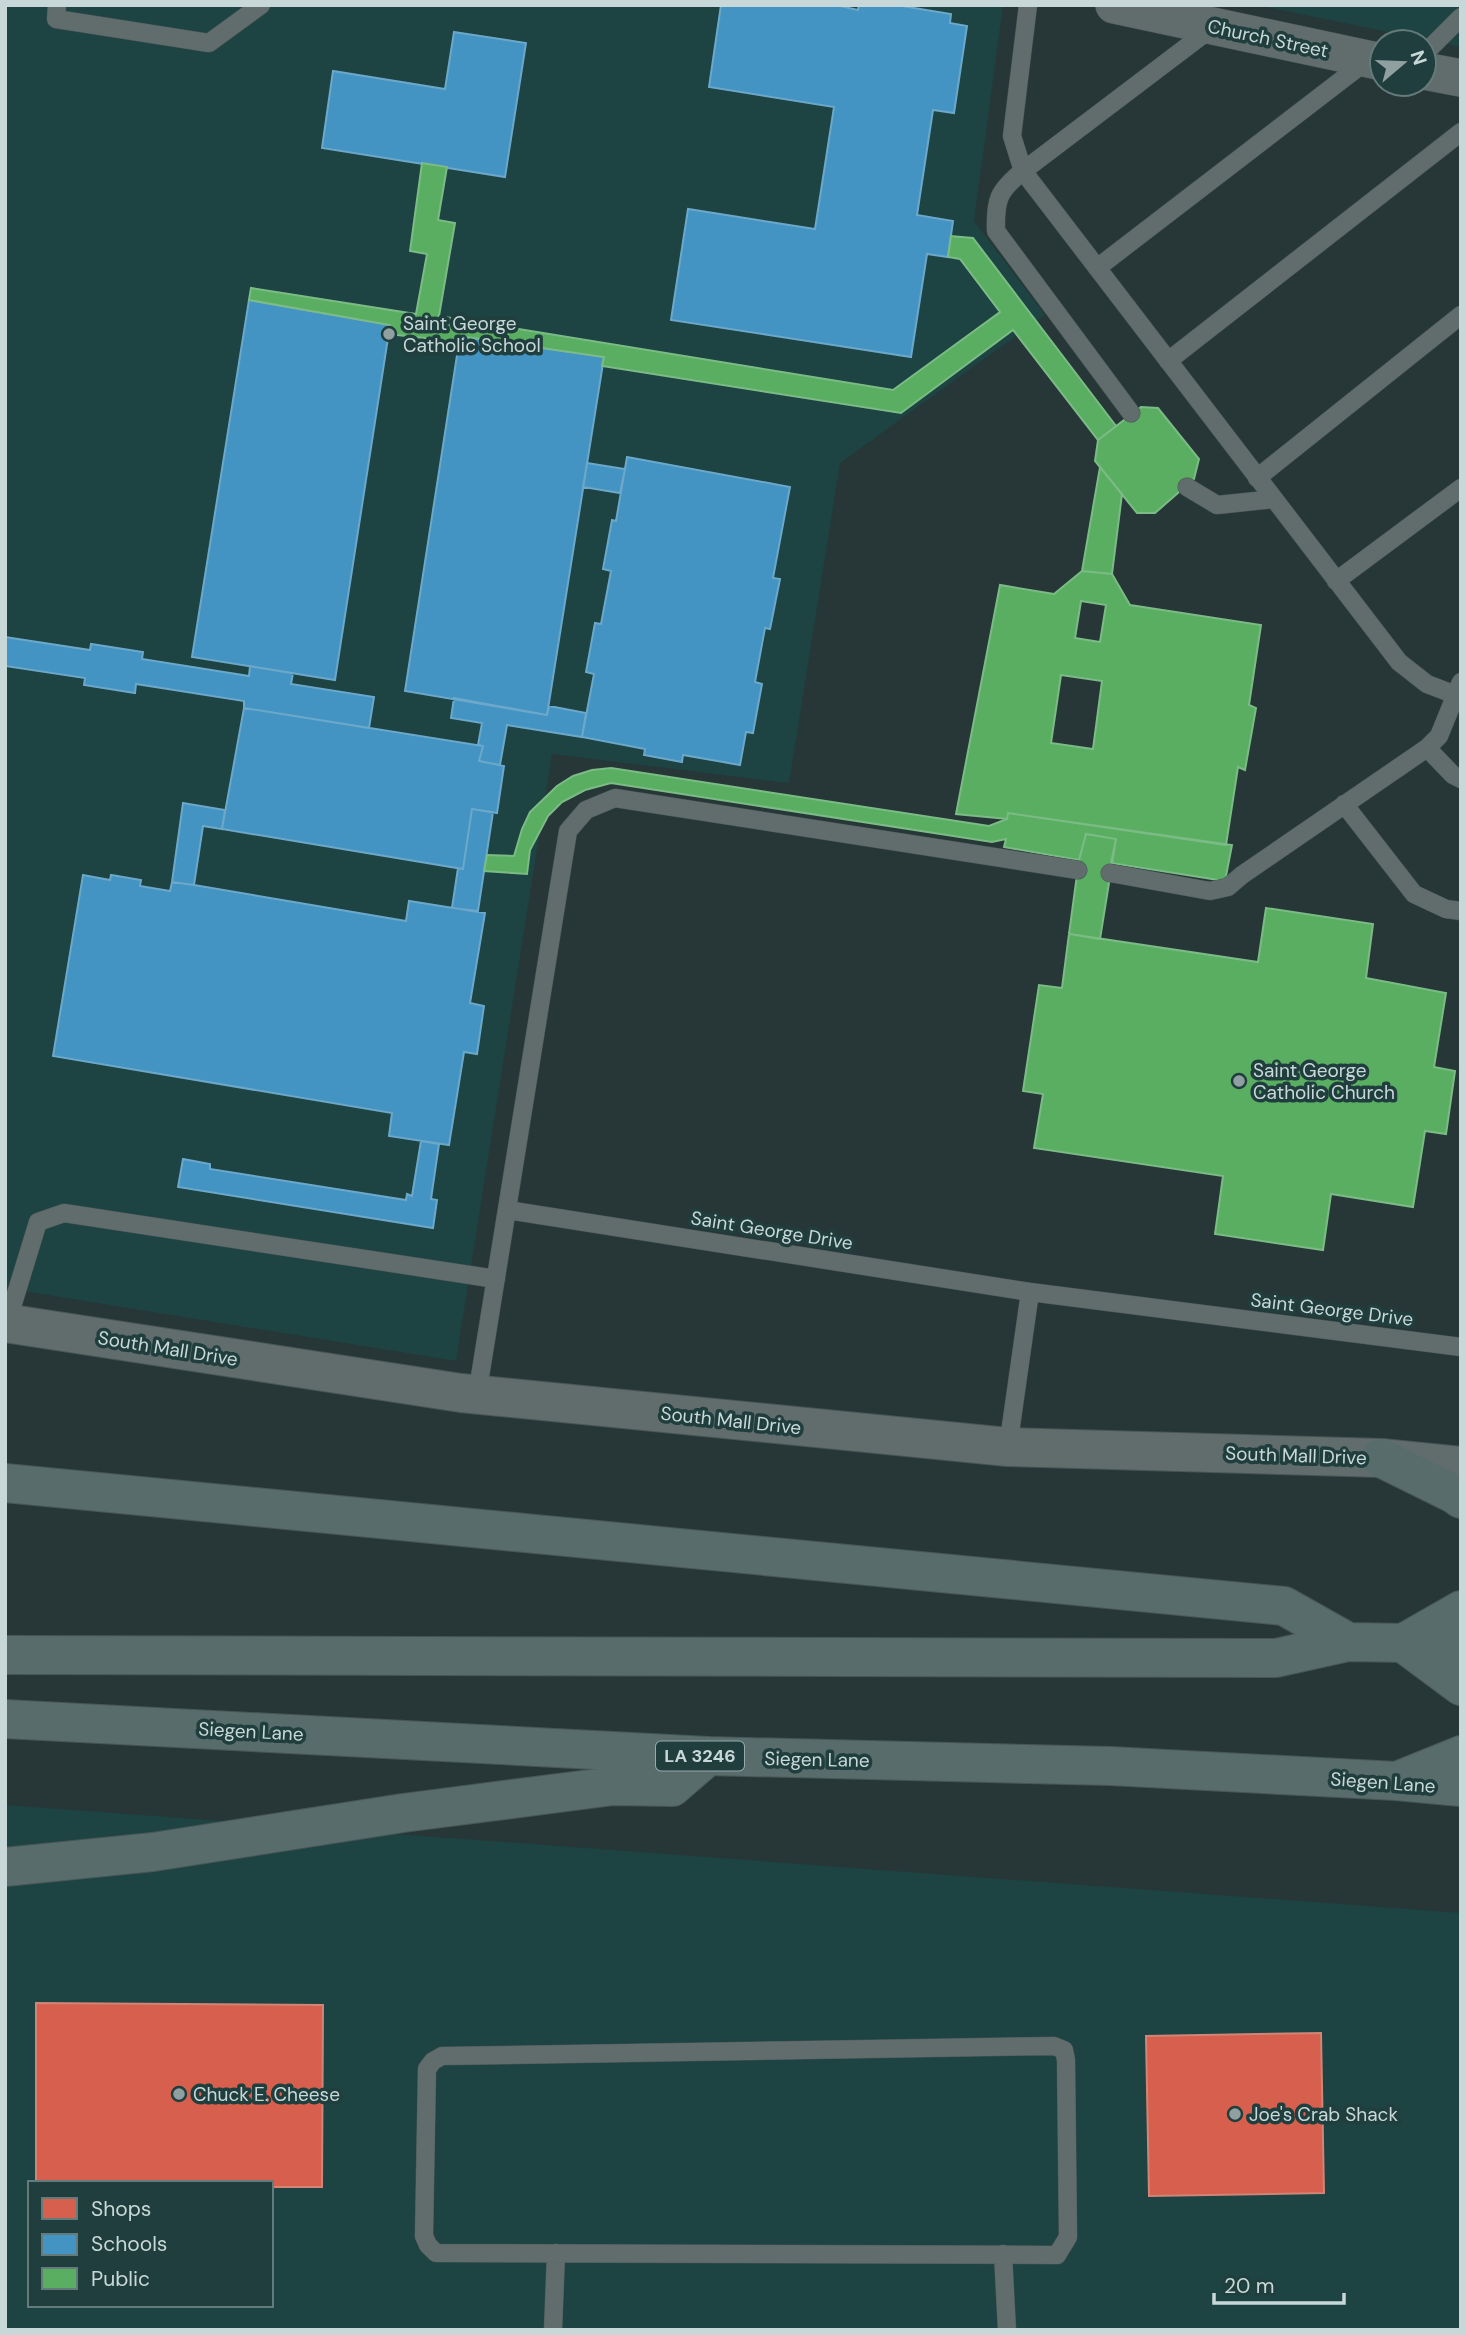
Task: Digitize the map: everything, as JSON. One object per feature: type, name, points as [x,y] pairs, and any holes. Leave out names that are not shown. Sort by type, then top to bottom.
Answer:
[{"type":"main road","points":[[1381,1458],[1461,1499]]},
{"type":"main road","points":[[5,1483],[1284,1606],[1348,1642]]},
{"type":"main road","points":[[1403,1643],[1461,1611]]},
{"type":"main road","points":[[5,1655],[1276,1658],[1348,1642],[1461,1644]]},
{"type":"main road","points":[[1403,1643],[1461,1686]]},
{"type":"main road","name":"Siegen Lane","points":[[5,1719],[708,1756],[1110,1766],[1396,1781],[1461,1787]]},
{"type":"main road","points":[[1396,1781],[1461,1755]]},
{"type":"main road","points":[[5,1867],[153,1852],[403,1813],[613,1786],[672,1787],[708,1756]]},
{"type":"street","name":"Church Street","points":[[1114,5],[1368,59]]},
{"type":"street","points":[[1438,74],[1461,78]]},
{"type":"street","name":"South Mall Drive","points":[[6,1323],[477,1395],[1008,1447],[1381,1458],[1461,1466]]},
{"type":"lane","points":[[57,5],[56,19],[209,43],[261,5]]},
{"type":"lane","points":[[1028,5],[1012,136],[1023,171],[1399,662],[1427,684],[1459,692],[1439,736],[1427,748],[1343,804],[1228,887],[1210,891],[1110,873]]},
{"type":"lane","points":[[1438,40],[1461,17]]},
{"type":"lane","points":[[1131,413],[996,231],[996,205],[1005,186],[1023,171],[1214,26]]},
{"type":"lane","points":[[1097,268],[1368,66]]},
{"type":"lane","points":[[1168,361],[1461,132]]},
{"type":"lane","points":[[1257,478],[1461,315]]},
{"type":"lane","points":[[1187,487],[1217,505],[1274,499]]},
{"type":"lane","points":[[1336,581],[1461,488]]},
{"type":"lane","points":[[1427,748],[1453,775],[1461,779]]},
{"type":"lane","points":[[477,1395],[568,831],[586,810],[615,798],[1078,870]]},
{"type":"lane","points":[[1343,804],[1414,894],[1446,909],[1461,911]]},
{"type":"lane","name":"Saint George Drive","points":[[507,1210],[1030,1292],[1461,1347]]},
{"type":"lane","points":[[6,1323],[38,1222],[64,1213],[496,1279]]},
{"type":"lane","points":[[1008,1447],[1030,1292]]},
{"type":"lane","points":[[1054,2046],[1064,2050],[1066,2060],[1068,2236],[1057,2255],[1003,2254],[436,2253],[424,2236],[427,2069],[433,2061],[442,2056],[1054,2046]]},
{"type":"lane","points":[[553,2330],[556,2253]]},
{"type":"lane","points":[[1003,2254],[1007,2330]]},
{"type":"shaded area","points":[[5,5],[1003,5],[974,221],[1045,315],[840,463],[789,783],[552,754],[456,1361],[5,1288]]},
{"type":"shaded area","points":[[1256,5],[1461,5],[1461,47],[1438,42],[1438,28],[1368,28]]},
{"type":"shaded area","points":[[5,1805],[1461,1913],[1461,2330],[5,2330]]},
{"type":"building: Shops","name":"Chuck E. Cheese","points":[[36,2003],[323,2005],[322,2187],[273,2187],[273,2181],[36,2181]]},
{"type":"building: Shops","name":"Joe's Crab Shack","points":[[1321,2033],[1324,2193],[1149,2196],[1146,2036]]},
{"type":"building: Schools","points":[[721,5],[836,5],[858,10],[859,5],[896,5],[951,14],[950,23],[967,26],[954,113],[933,110],[917,215],[953,221],[948,257],[927,254],[911,357],[671,320],[688,209],[815,229],[834,107],[709,87]]},
{"type":"building: Schools","points":[[454,32],[526,43],[505,177],[322,148],[333,71],[445,89]]},
{"type":"building: Schools","points":[[249,300],[390,325],[335,680],[192,657]]},
{"type":"building: Schools","points":[[460,336],[604,357],[547,715],[405,691]]},
{"type":"building: Schools","points":[[627,457],[790,487],[773,578],[780,579],[770,629],[765,628],[755,682],[762,684],[753,733],[746,732],[740,765],[683,755],[682,762],[644,755],[645,749],[582,737],[594,674],[586,672],[595,623],[601,624],[611,571],[603,569],[612,520],[616,521]]},
{"type":"building: Schools","points":[[587,463],[625,469],[620,493],[583,487]]},
{"type":"building: Schools","points":[[5,637],[90,650],[91,644],[143,652],[142,659],[249,676],[250,666],[293,673],[291,684],[374,697],[369,728],[244,708],[244,701],[136,684],[135,693],[84,685],[85,678],[5,666]]},
{"type":"building: Schools","points":[[454,698],[547,715],[549,706],[586,713],[582,737],[507,725],[500,765],[479,761],[483,746],[478,745],[482,723],[451,718]]},
{"type":"building: Schools","points":[[244,708],[483,746],[479,761],[504,766],[497,813],[472,809],[463,869],[222,829]]},
{"type":"building: Schools","points":[[183,803],[225,810],[222,829],[203,826],[194,885],[172,882]]},
{"type":"building: Schools","points":[[472,809],[493,812],[478,911],[452,908],[458,868],[463,869]]},
{"type":"building: Schools","points":[[83,875],[110,880],[111,875],[141,880],[140,886],[170,891],[172,882],[194,885],[406,921],[409,901],[485,913],[470,1003],[484,1006],[477,1054],[464,1052],[449,1145],[389,1136],[392,1113],[53,1056]]},
{"type":"building: Schools","points":[[421,1141],[439,1144],[431,1199],[437,1200],[433,1228],[178,1187],[183,1159],[210,1164],[210,1169],[406,1200],[407,1194],[412,1196]]},
{"type":"building: Public","points":[[422,163],[447,167],[438,220],[455,223],[439,316],[893,390],[1000,312],[960,259],[948,257],[951,236],[973,238],[1116,426],[1098,440],[1013,330],[901,413],[602,366],[604,357],[460,336],[457,350],[442,347],[441,340],[389,334],[390,325],[249,300],[251,288],[416,314],[427,254],[410,251]]},
{"type":"building: Public","points":[[1141,407],[1158,408],[1199,459],[1194,479],[1155,513],[1137,513],[1095,461],[1098,440]]},
{"type":"building: Public","points":[[1100,467],[1122,494],[1112,574],[1082,571]]},
{"type":"building: Public","points":[[1082,571],[1112,574],[1130,605],[1261,625],[1249,705],[1256,708],[1245,770],[1238,767],[1226,845],[1008,813],[1007,819],[956,814],[1000,585],[1054,594]],"holes":[[[1081,601],[1106,605],[1100,642],[1075,638]],[[1061,675],[1102,681],[1093,749],[1051,743]]]},
{"type":"building: Public","points":[[611,768],[989,826],[1007,819],[1008,813],[1232,845],[1225,881],[1111,863],[1116,839],[1086,834],[1079,860],[1004,847],[1006,839],[992,842],[611,783],[585,790],[562,802],[548,816],[530,850],[527,874],[484,871],[487,855],[514,856],[530,812],[557,786],[573,776]]},
{"type":"building: Public","points":[[1086,834],[1116,839],[1100,939],[1069,934],[1079,860]]},
{"type":"building: Public","name":"Saint George Catholic Church","points":[[1266,908],[1373,924],[1366,978],[1446,993],[1434,1067],[1455,1071],[1446,1134],[1425,1131],[1413,1207],[1331,1194],[1323,1250],[1215,1234],[1223,1176],[1034,1148],[1043,1094],[1023,1091],[1039,985],[1062,988],[1069,934],[1258,962]]},
{"type":"place","name":"Saint George Catholic School","points":[[389,334]]},
{"type":"place","name":"Saint George Catholic Church","points":[[1239,1081]]},
{"type":"place","name":"Chuck E. Cheese","points":[[179,2094]]},
{"type":"place","name":"Joe's Crab Shack","points":[[1235,2114]]}]
